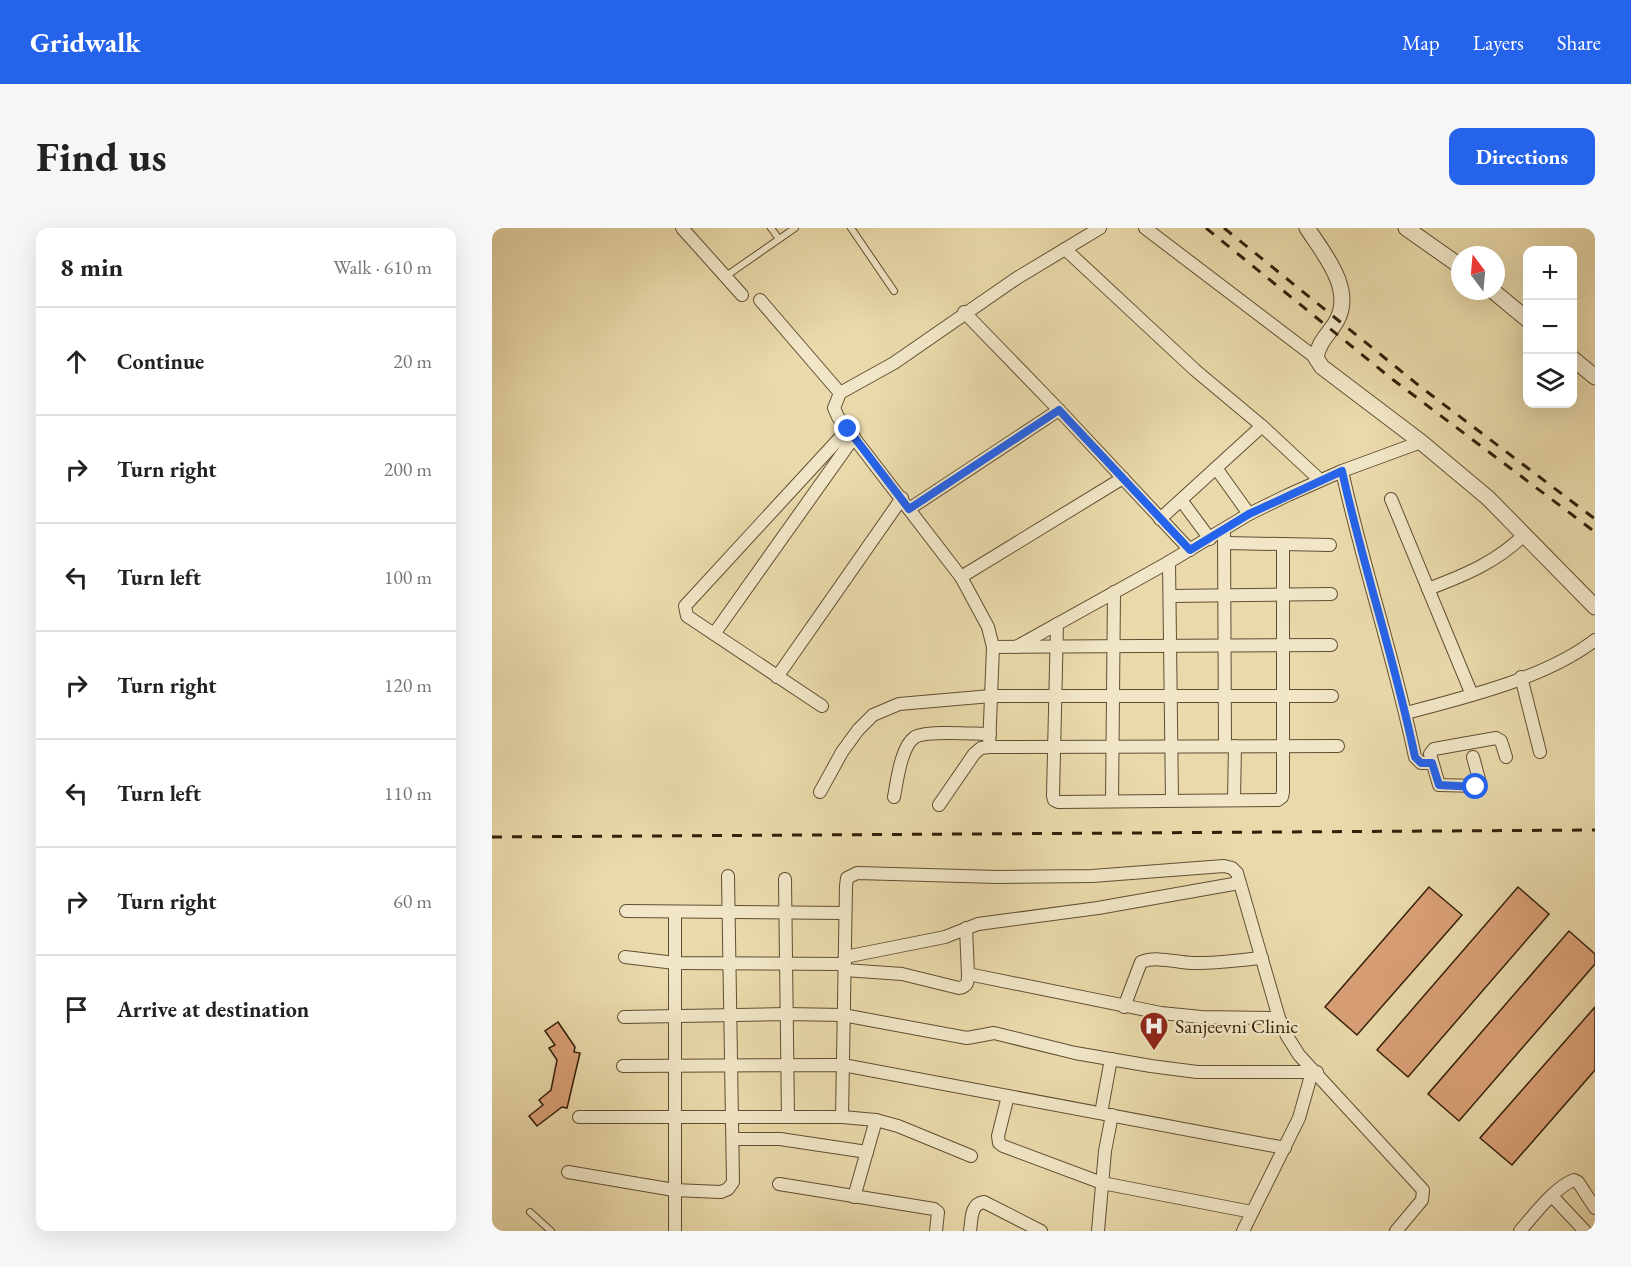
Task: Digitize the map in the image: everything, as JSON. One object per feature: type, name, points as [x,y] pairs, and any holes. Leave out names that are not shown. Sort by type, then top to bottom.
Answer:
[{"type":"street","points":[[682,228],[742,295]]},
{"type":"street","points":[[989,747],[993,647],[988,627],[961,577],[838,417],[834,408],[840,393],[894,363],[964,312],[1100,228]]},
{"type":"street","points":[[1145,228],[1316,358],[1322,367],[1421,442],[1488,498],[1595,606]]},
{"type":"street","points":[[1307,228],[1338,278],[1342,301],[1338,320],[1317,348],[1316,358]]},
{"type":"street","points":[[1406,228],[1451,260]]},
{"type":"street","points":[[1065,249],[1194,370],[1262,426],[1320,480]]},
{"type":"street","points":[[760,300],[840,393]]},
{"type":"street","points":[[1504,300],[1523,317]]},
{"type":"street","points":[[964,312],[1190,550]]},
{"type":"street","points":[[1577,362],[1595,377]]},
{"type":"street","points":[[909,509],[1059,410]]},
{"type":"street","points":[[1161,519],[1262,426]]},
{"type":"street","points":[[822,706],[687,616],[685,606],[851,433]]},
{"type":"street","points":[[714,634],[851,433]]},
{"type":"street","points":[[1234,799],[1225,696],[1224,537],[1249,514],[1320,480],[1421,442]]},
{"type":"street","points":[[1216,468],[1249,514]]},
{"type":"street","points":[[1342,471],[1354,525],[1406,713],[1415,757],[1421,763],[1432,763]]},
{"type":"street","points":[[961,577],[1123,478]]},
{"type":"street","points":[[777,677],[902,498]]},
{"type":"street","points":[[1391,499],[1472,695]]},
{"type":"street","points":[[1181,500],[1209,539]]},
{"type":"street","points":[[1428,589],[1468,574],[1494,560],[1510,549],[1525,534]]},
{"type":"street","points":[[1016,646],[1209,539],[1224,537],[1283,544],[1330,544]]},
{"type":"street","points":[[1057,624],[1054,800],[1058,802],[1278,800],[1282,797],[1283,544]]},
{"type":"street","points":[[1169,562],[1173,800]]},
{"type":"street","points":[[1112,801],[1114,592]]},
{"type":"street","points":[[1170,596],[1331,594]]},
{"type":"street","points":[[1406,713],[1472,695],[1521,677],[1556,663],[1595,640]]},
{"type":"street","points":[[993,647],[1331,645]]},
{"type":"street","points":[[1521,677],[1540,752]]},
{"type":"street","points":[[820,792],[842,752],[858,730],[873,715],[899,704],[991,696],[1332,696]]},
{"type":"street","points":[[894,797],[904,752],[916,736],[990,734]]},
{"type":"street","points":[[1473,757],[1480,783],[1476,787],[1439,785],[1430,754],[1434,749],[1496,738],[1501,741],[1506,757]]},
{"type":"street","points":[[939,805],[981,748],[1338,746]]},
{"type":"street","points":[[842,1117],[847,878],[857,873],[997,877],[1092,876],[1224,866],[1232,868],[1237,873],[1279,1018],[1287,1036],[1299,1055],[1423,1190],[1422,1200],[1403,1229]]},
{"type":"street","points":[[568,1172],[674,1190],[721,1192],[728,1189],[733,1182],[728,876]]},
{"type":"street","points":[[785,879],[788,1117]]},
{"type":"street","points":[[845,963],[945,937],[978,924],[1098,908],[1239,883]]},
{"type":"street","points":[[626,910],[845,913]]},
{"type":"street","points":[[673,1229],[675,912]]},
{"type":"street","points":[[625,957],[675,963],[845,963],[959,988],[968,983],[966,928]]},
{"type":"street","points":[[1124,1007],[1137,968],[1141,962],[1149,958],[1192,963],[1262,958]]},
{"type":"street","points":[[968,974],[1124,1007],[1201,1017],[1279,1018]]},
{"type":"street","points":[[624,1017],[843,1015],[967,1038],[994,1033],[1075,1053],[1197,1072],[1315,1072]]},
{"type":"street","points":[[1098,1231],[1111,1059]]},
{"type":"street","points":[[623,1066],[843,1065],[1285,1148]]},
{"type":"street","points":[[1243,1231],[1299,1118],[1315,1072]]},
{"type":"street","points":[[1008,1096],[998,1136],[999,1143],[1003,1146],[1102,1183],[1252,1212]]},
{"type":"street","points":[[579,1117],[842,1117],[876,1120],[922,1135],[971,1156]]},
{"type":"street","points":[[854,1197],[876,1120]]},
{"type":"street","points":[[733,1139],[780,1139],[867,1152]]},
{"type":"street","points":[[1520,1231],[1552,1196],[1574,1180],[1578,1182],[1595,1208]]},
{"type":"street","points":[[779,1184],[934,1209],[938,1212],[939,1217],[936,1231]]},
{"type":"street","points":[[1552,1196],[1585,1231]]},
{"type":"street","points":[[970,1231],[974,1206],[984,1202],[1041,1231]]},
{"type":"lane","points":[[771,228],[779,239]]},
{"type":"lane","points":[[725,276],[795,228]]},
{"type":"lane","points":[[851,228],[894,291]]},
{"type":"lane","points":[[530,1212],[551,1231]]},
{"type":"building","points":[[1429,887],[1462,915],[1357,1035],[1325,1007]]},
{"type":"building","points":[[1518,887],[1549,914],[1408,1077],[1377,1050]]},
{"type":"building","points":[[1569,931],[1595,954],[1595,964],[1459,1121],[1428,1094]]},
{"type":"building","points":[[1595,1007],[1595,1070],[1512,1165],[1480,1138]]},
{"type":"building","points":[[558,1022],[575,1047],[574,1052],[580,1053],[567,1108],[562,1107],[537,1126],[529,1116],[543,1105],[539,1100],[551,1090],[557,1060],[549,1048],[555,1045],[545,1031]]},
{"type":"railway","points":[[1206,228],[1392,379],[1595,532]]},
{"type":"railway","points":[[1224,228],[1422,388],[1595,519]]},
{"type":"railway","points":[[492,837],[1595,830]]},
{"type":"place","name":"Sanjeevni Clinic","points":[[1154,1052]]},
{"type":"route","points":[[848,429],[909,509],[1059,410],[1190,550],[1249,514],[1342,471],[1354,525],[1397,675],[1415,757],[1421,763],[1432,763],[1438,783],[1442,787],[1476,787]]}]
